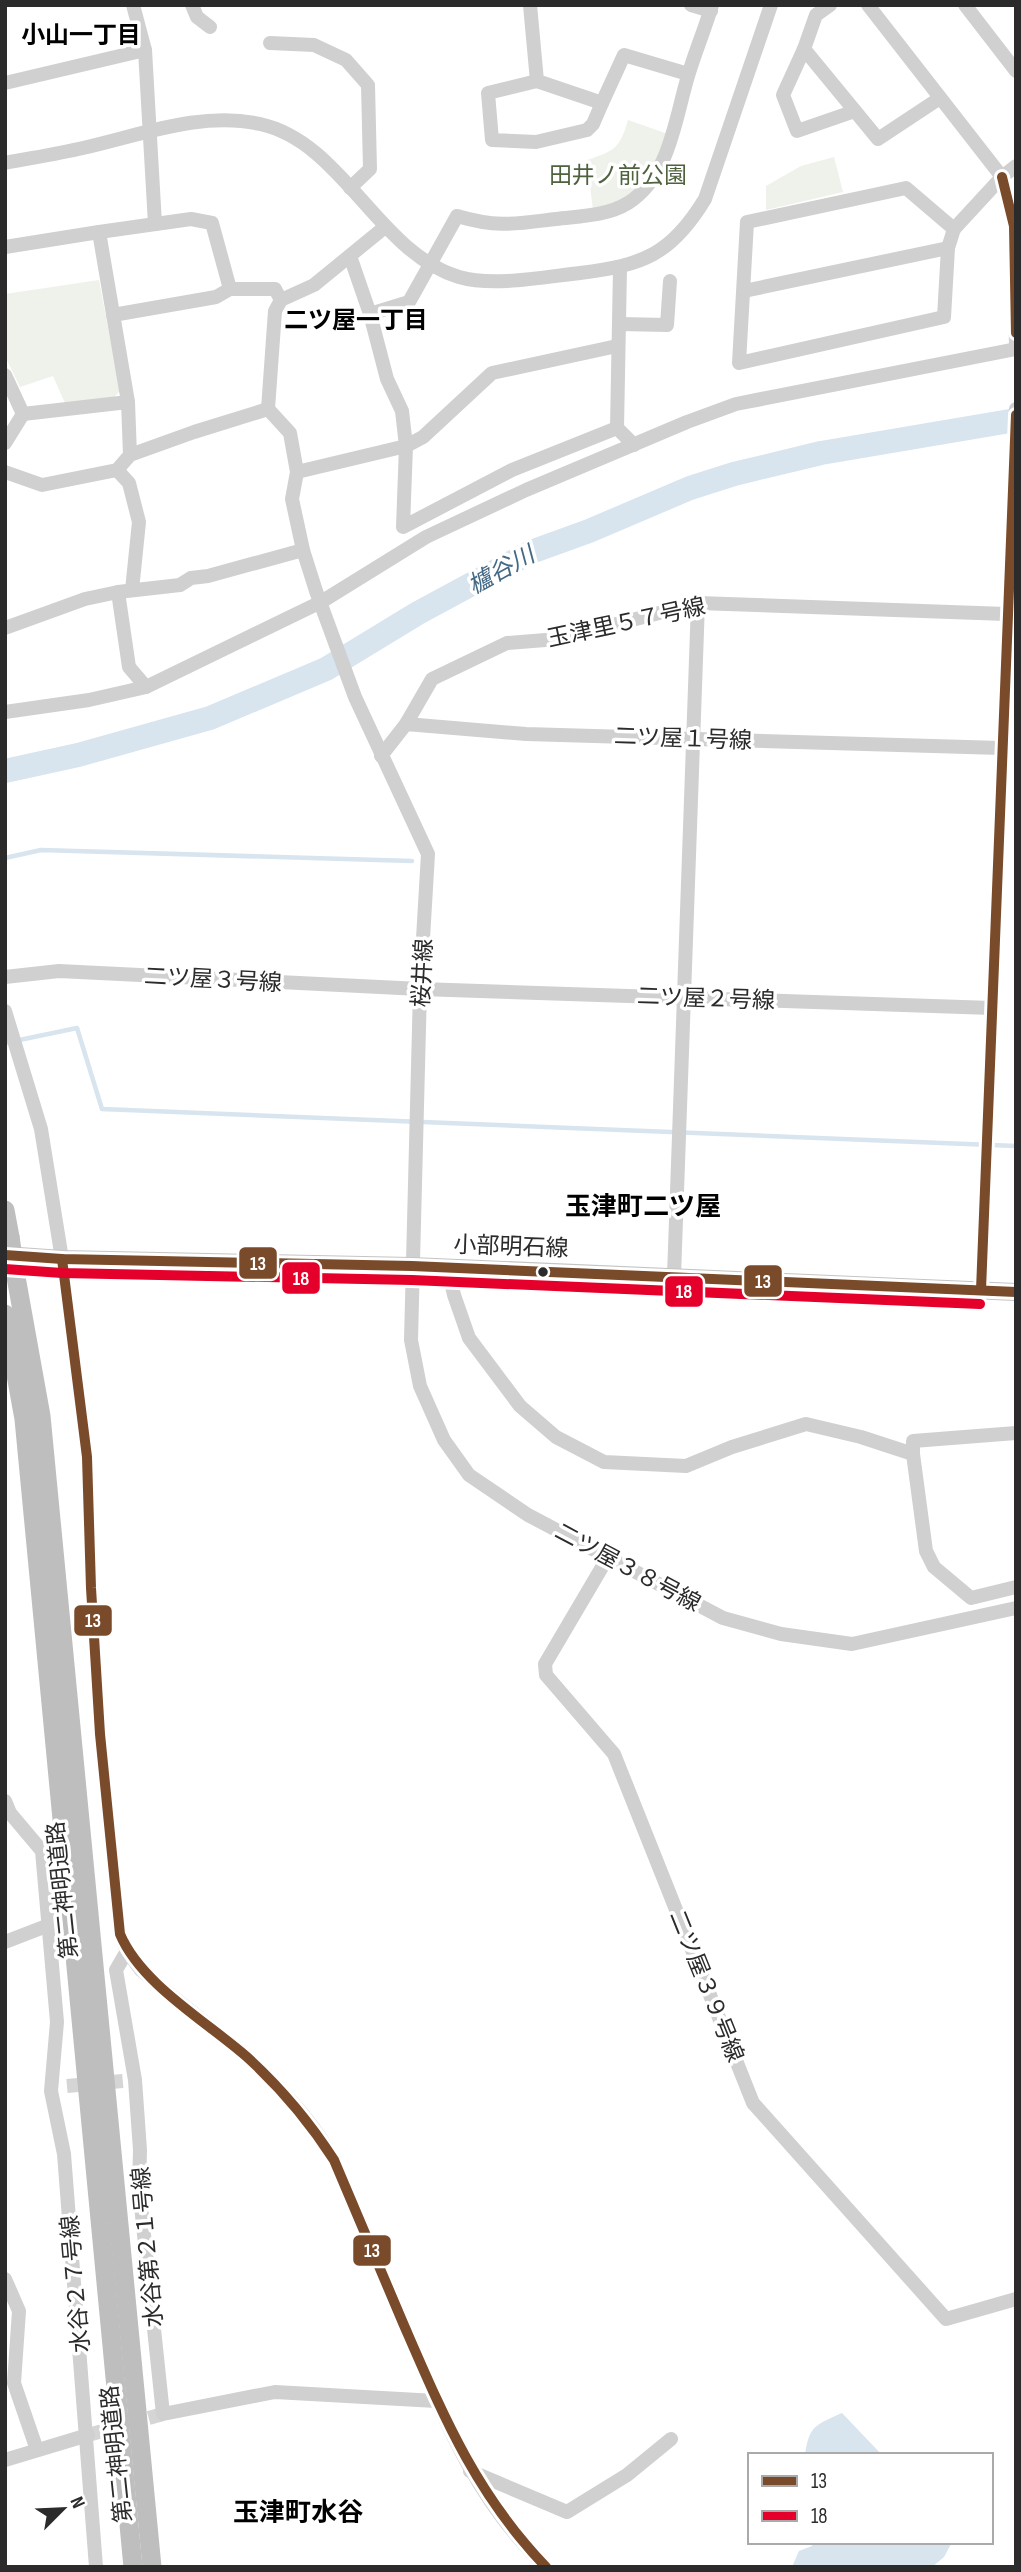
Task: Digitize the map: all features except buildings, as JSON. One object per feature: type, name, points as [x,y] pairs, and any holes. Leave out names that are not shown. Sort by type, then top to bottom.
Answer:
[{"type":"highway","name":"第二神明道路","points":[[5,1210],[7,1246],[16,1277],[41,1416],[152,2567]]},
{"type":"highway","name":"第二神明道路","points":[[5,1314],[23,1419],[133,2567]]},
{"type":"main road","name":"小部明石線","points":[[7,1246],[62,1259],[412,1266],[1016,1292]]},
{"type":"street","points":[[134,5],[145,50],[155,224]]},
{"type":"street","points":[[192,5],[197,17],[210,27]]},
{"type":"street","points":[[530,5],[537,81]]},
{"type":"street","points":[[370,314],[409,302],[457,216],[502,226],[608,212],[629,202],[657,174],[673,132],[688,74],[711,8],[691,5]]},
{"type":"street","points":[[5,163],[193,122],[228,119],[282,130],[327,163],[385,227],[429,263],[458,277],[485,281],[523,279],[620,268],[653,256],[676,239],[690,224],[705,199],[771,5]]},
{"type":"street","points":[[830,5],[816,15],[783,95],[797,131],[855,111]]},
{"type":"street","points":[[5,712],[89,700],[146,687],[323,607],[426,537],[526,490],[736,404],[1016,349],[1015,226],[1002,177],[868,5]]},
{"type":"street","points":[[965,5],[1016,71]]},
{"type":"street","points":[[270,43],[314,45],[346,60],[368,85],[370,169],[350,188]]},
{"type":"street","points":[[804,49],[878,139],[940,98]]},
{"type":"street","points":[[5,83],[145,50]]},
{"type":"street","points":[[602,103],[537,81],[488,93],[492,140],[536,142],[587,130],[593,124],[624,55],[688,74]]},
{"type":"street","points":[[954,229],[906,188],[747,222],[739,363],[944,317],[948,248],[954,229],[1002,177],[1016,166]]},
{"type":"street","points":[[5,247],[191,219],[212,223],[230,289]]},
{"type":"street","points":[[5,472],[42,485],[117,470],[130,455],[268,409],[275,311],[281,300],[314,285],[385,227]]},
{"type":"street","points":[[99,232],[128,402],[130,455]]},
{"type":"street","points":[[744,291],[948,248]]},
{"type":"street","points":[[350,256],[370,314],[387,379],[402,411],[406,446],[403,527],[512,470],[617,428]]},
{"type":"street","points":[[620,268],[617,428],[634,444]]},
{"type":"street","points":[[620,324],[667,325],[670,281]]},
{"type":"street","points":[[113,315],[216,297],[230,289],[275,289],[281,300]]},
{"type":"street","points":[[297,472],[406,446],[423,437],[492,373],[617,346]]},
{"type":"street","points":[[5,375],[23,414]]},
{"type":"street","points":[[23,414],[128,402]]},
{"type":"street","name":"桜井線","points":[[268,409],[290,433],[297,472],[292,499],[303,550],[323,607],[355,696],[428,854],[412,1266]]},
{"type":"street","points":[[981,1290],[1016,409]]},
{"type":"street","points":[[5,443],[23,414]]},
{"type":"street","points":[[117,470],[129,482],[139,522],[125,591],[129,667],[146,687]]},
{"type":"street","points":[[5,628],[85,599],[180,585],[191,578],[208,576],[303,550]]},
{"type":"street","points":[[674,1276],[698,603]]},
{"type":"street","name":"玉津里５７号線","points":[[406,724],[432,679],[507,643],[558,639],[698,603],[1006,614]]},
{"type":"street","points":[[381,756],[406,724]]},
{"type":"street","name":"二ツ屋１号線","points":[[406,724],[526,734],[1001,748]]},
{"type":"street","name":"二ツ屋３号線","points":[[5,977],[59,971],[421,989]]},
{"type":"street","name":"二ツ屋２号線","points":[[421,989],[992,1008]]},
{"type":"street","points":[[5,1011],[41,1129],[62,1259],[87,1457],[91,1588],[108,1835],[120,1934],[127,1951],[141,1970],[280,2087],[319,2133],[334,2160],[436,2402],[469,2470],[496,2512],[546,2567]]},
{"type":"street","name":"二ツ屋３８号線","points":[[412,1266],[411,1340],[420,1386],[444,1440],[469,1475],[528,1515],[723,1618],[780,1634],[852,1644],[1016,1608]]},
{"type":"street","points":[[448,1269],[469,1338],[520,1406],[556,1437],[604,1462],[685,1466],[732,1447],[806,1424],[861,1437],[913,1454]]},
{"type":"street","points":[[1016,1433],[913,1441],[926,1551],[934,1567],[971,1598],[1016,1587]]},
{"type":"street","name":"二ツ屋３９号線","points":[[608,1557],[545,1664],[546,1675],[614,1754],[753,2103],[946,2319],[1016,2299]]},
{"type":"street","name":"水谷２７号線","points":[[5,1801],[10,1813],[42,1851],[57,2022],[51,2091],[65,2154],[96,2567]]},
{"type":"street","points":[[5,1942],[48,1925]]},
{"type":"street","name":"水谷第２１号線","points":[[127,1951],[116,1970],[135,2080],[140,2150],[139,2187],[163,2414],[275,2392],[436,2402]]},
{"type":"street","points":[[51,2091],[67,2086]]},
{"type":"street","points":[[5,2278],[19,2311],[14,2383],[37,2450]]},
{"type":"street","points":[[5,2460],[88,2435]]},
{"type":"street","points":[[469,2470],[567,2512],[627,2474],[671,2439]]},
{"type":"green space","name":"田井ノ前公園","points":[[628,120],[668,134],[646,180],[620,201],[593,210],[587,160],[615,147]]},
{"type":"green space","points":[[834,157],[843,192],[766,210],[766,186],[801,166]]},
{"type":"green space","points":[[99,280],[120,391],[114,397],[65,403],[53,376],[20,387],[5,356],[5,294]]},
{"type":"shaded area","points":[[842,2413],[880,2453],[805,2453],[809,2437],[815,2427]]},
{"type":"shaded area","points":[[951,2544],[944,2557],[932,2567],[792,2567],[799,2551],[812,2546]]},
{"type":"waterway","name":"櫨谷川","points":[[5,771],[78,755],[210,718],[326,669],[418,613],[531,552],[589,531],[690,488],[734,474],[821,453],[1016,420]]},
{"type":"waterway","points":[[5,858],[41,850],[412,861]]},
{"type":"waterway","points":[[5,1043],[77,1028],[102,1109],[1016,1146]]},
{"type":"tunnel","points":[[67,2086],[135,2080]]},
{"type":"tunnel","points":[[88,2435],[163,2414]]},
{"type":"transit line","name":"13","points":[[1002,177],[1014,226],[1016,333]]},
{"type":"transit line","name":"13","points":[[981,1290],[1016,415]]},
{"type":"transit line","name":"13","points":[[5,1255],[62,1259],[412,1266],[1016,1292]]},
{"type":"transit line","name":"13","points":[[62,1259],[87,1457],[91,1588],[100,1734],[120,1934],[130,1952],[159,1985],[231,2043],[283,2093],[334,2160],[418,2357],[463,2452],[499,2511],[546,2567]]},
{"type":"transit line","name":"18","points":[[5,1269],[62,1273],[412,1280],[980,1304]]},
{"type":"district","name":"小山一丁目","points":[[81,35]]},
{"type":"district","name":"二ツ屋一丁目","points":[[356,320]]},
{"type":"district","name":"玉津町二ツ屋","points":[[643,1206]]},
{"type":"district","name":"玉津町水谷","points":[[298,2512]]}]
